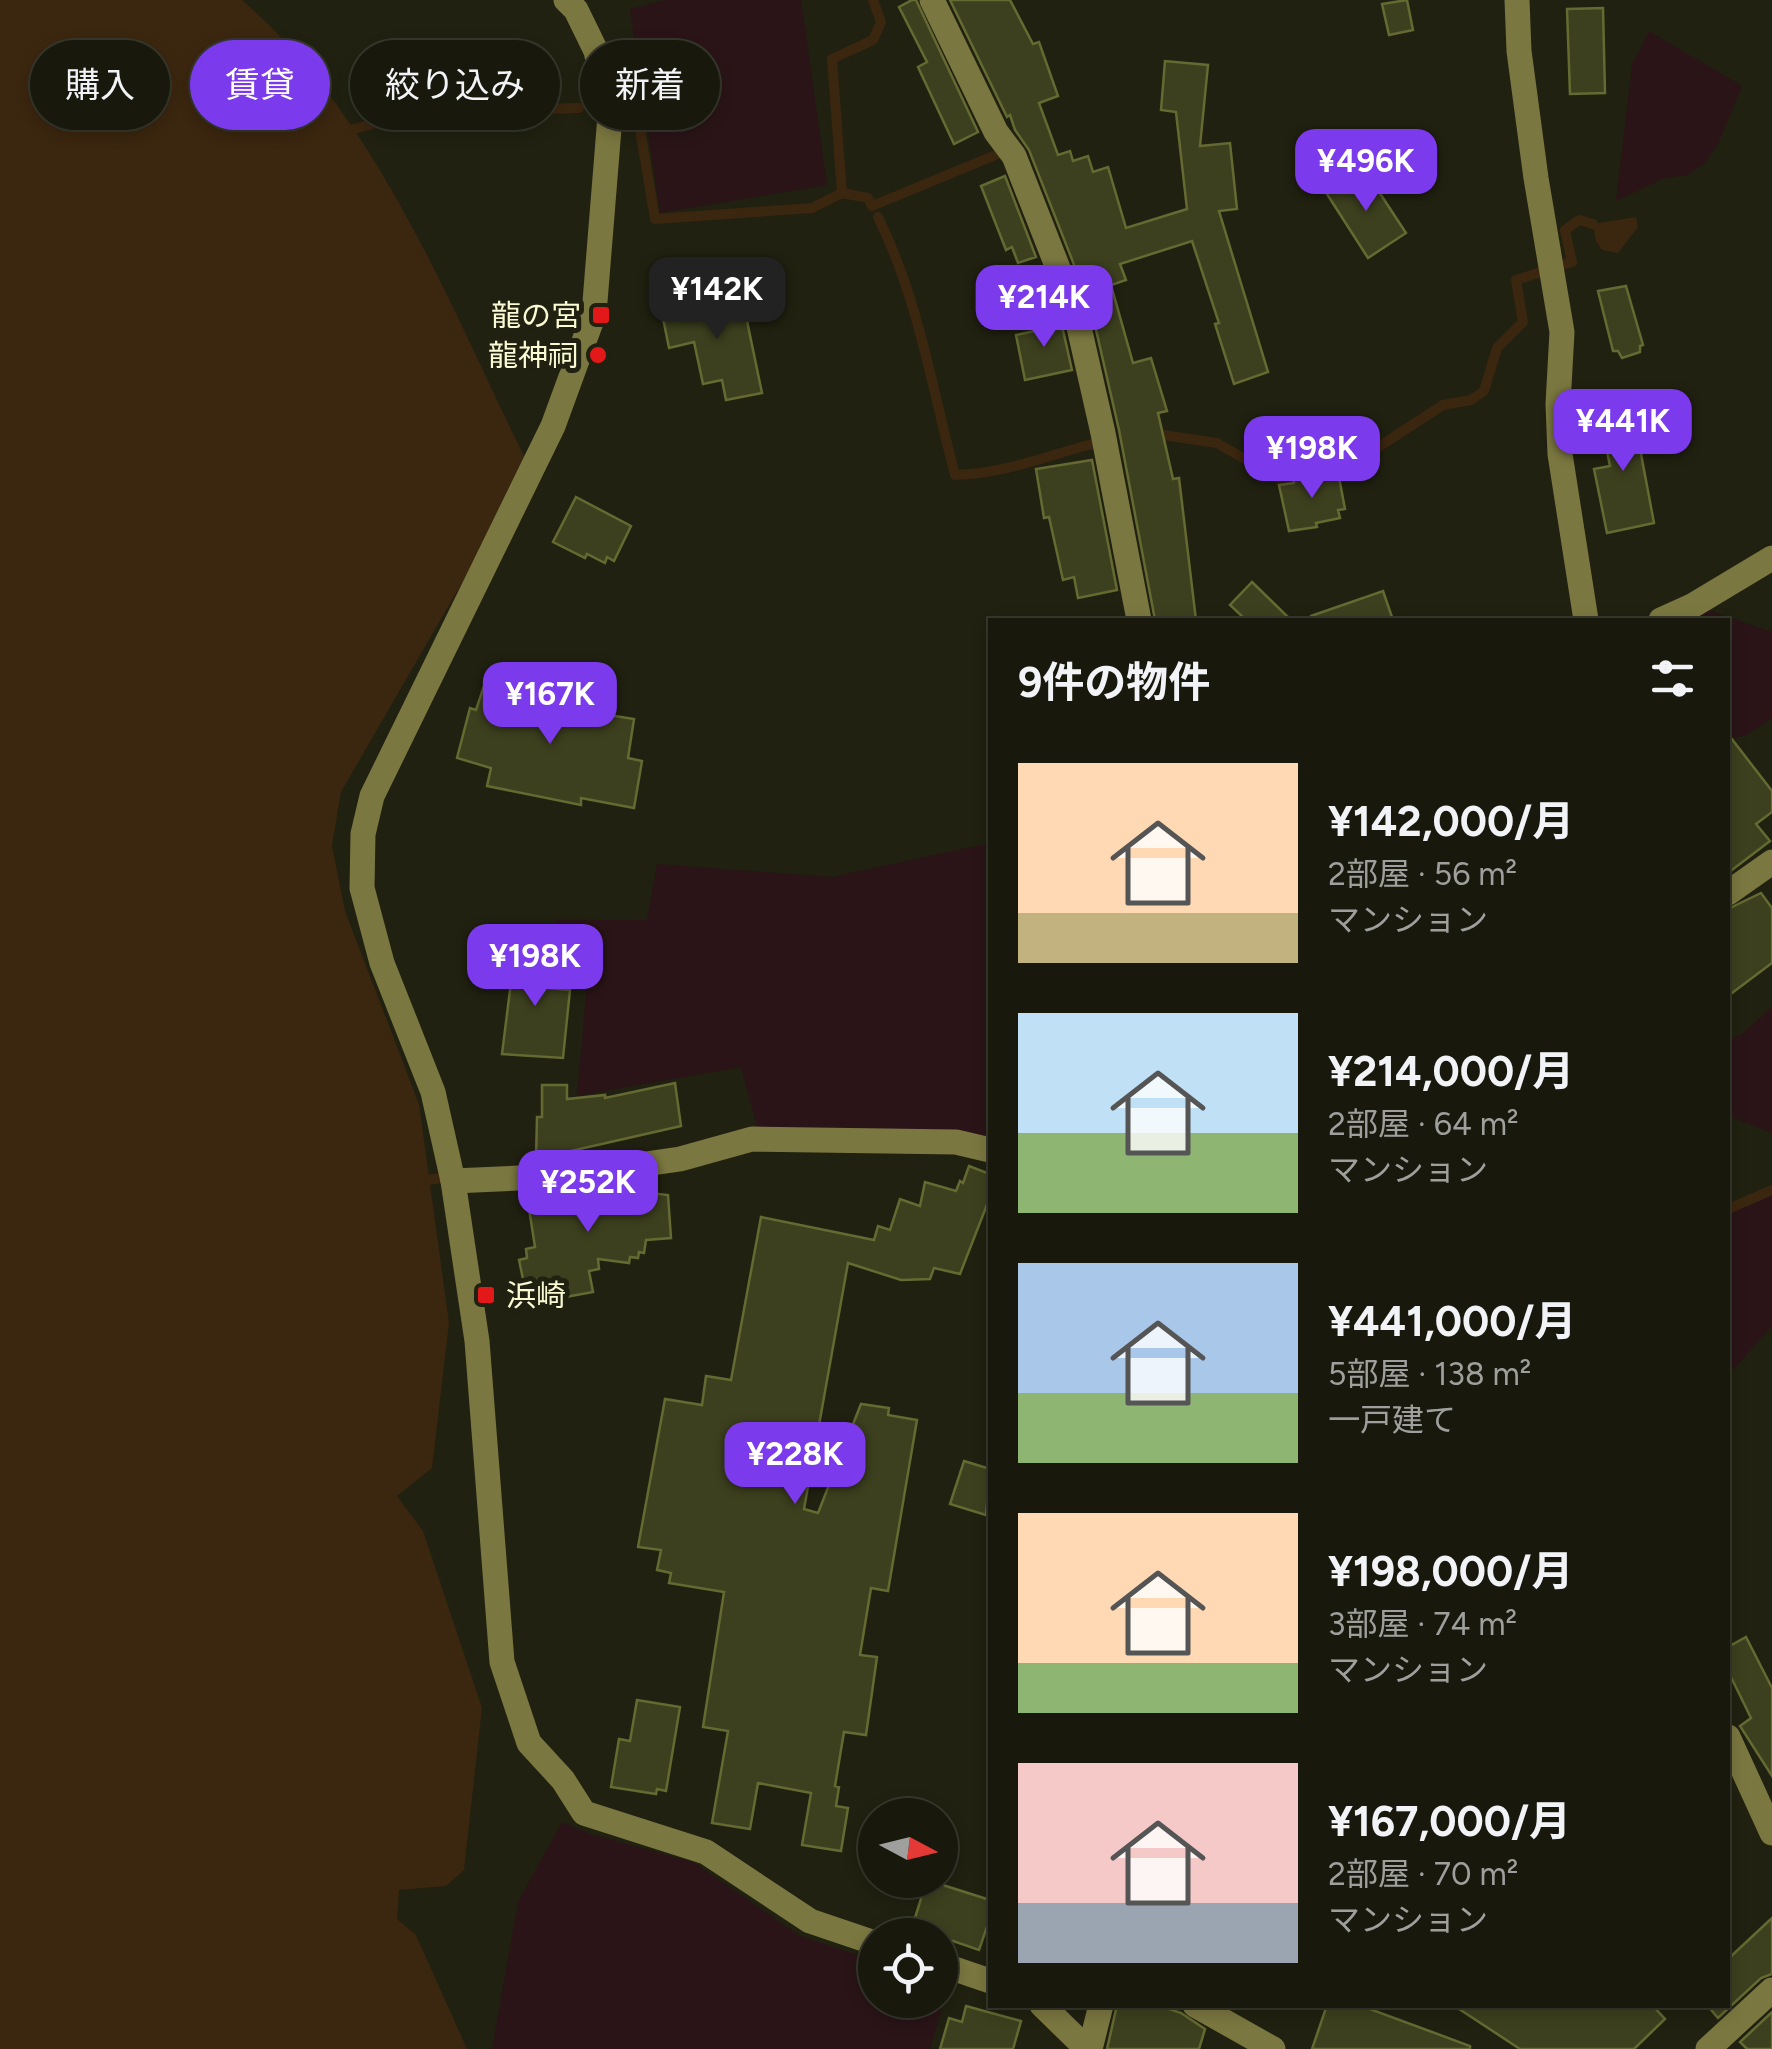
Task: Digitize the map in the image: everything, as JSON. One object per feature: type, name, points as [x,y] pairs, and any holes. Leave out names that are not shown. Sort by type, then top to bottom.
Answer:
[{"type":"street","points":[[932,0],[996,132],[1014,156],[1076,314],[1140,618]]},
{"type":"street","points":[[1517,0],[1519,51],[1562,332],[1560,454],[1586,618]]},
{"type":"street","points":[[577,3],[596,51],[610,116],[594,314],[553,426],[372,796],[363,834],[362,888],[382,963],[433,1092],[453,1181],[477,1342],[502,1662],[529,1743],[562,1780],[584,1814],[706,1852],[810,1921],[858,1937]]},
{"type":"street","points":[[1665,618],[1772,558]]},
{"type":"street","points":[[1730,893],[1772,862]]},
{"type":"street","points":[[453,1181],[563,1176],[680,1160],[752,1139],[956,1142],[988,1150]]},
{"type":"street","points":[[1730,1741],[1772,1833]]},
{"type":"street","points":[[958,1970],[988,1980]]},
{"type":"street","points":[[1708,2049],[1772,1990]]},
{"type":"street","points":[[1045,2008],[1088,2049],[1099,2008]]},
{"type":"street","points":[[1200,2008],[1273,2049]]},
{"type":"shaded area","points":[[0,0],[242,0],[283,40],[190,40],[190,130],[330,130],[330,95],[406,216],[527,462],[341,792],[332,846],[345,911],[419,1104],[449,1323],[432,1468],[397,1496],[423,1531],[482,1708],[464,1870],[446,1886],[399,1890],[397,1919],[416,1935],[467,2049],[0,2049]]},
{"type":"shaded area","points":[[665,0],[801,0],[827,185],[660,213],[648,130],[720,130],[720,40],[635,40],[630,9]]},
{"type":"shaded area","points":[[1649,31],[1742,86],[1718,144],[1706,162],[1688,175],[1664,178],[1616,201],[1632,65]]},
{"type":"shaded area","points":[[1636,217],[1638,227],[1618,253],[1602,250],[1593,224]]},
{"type":"shaded area","points":[[1702,608],[1772,632],[1772,718],[1747,735],[1730,739],[1730,618],[1684,618]]},
{"type":"shaded area","points":[[988,843],[988,1139],[757,1127],[741,1067],[577,1096],[587,983],[549,982],[556,920],[647,920],[657,864],[832,877]]},
{"type":"shaded area","points":[[1772,1007],[1772,1133],[1730,1117],[1730,1039],[1741,1035]]},
{"type":"shaded area","points":[[1772,1195],[1772,1326],[1733,1370],[1730,1213]]},
{"type":"shaded area","points":[[562,1822],[590,1834],[693,1862],[800,1936],[858,1955],[858,2018],[939,2018],[930,2049],[492,2049],[518,1902]]},
{"type":"building","points":[[916,0],[978,132],[954,144],[918,67],[927,62],[899,7]]},
{"type":"building","points":[[950,0],[1010,0],[1033,44],[1039,42],[1058,96],[1039,103],[1058,155],[1070,151],[1073,161],[1088,156],[1093,172],[1108,167],[1126,228],[1187,209],[1176,112],[1161,110],[1165,61],[1208,65],[1200,146],[1230,143],[1237,209],[1219,211],[1268,372],[1234,384],[1192,241],[1120,264],[1126,280],[1111,285],[1133,363],[1151,358],[1167,411],[1158,413],[1173,479],[1179,478],[1196,618],[1155,618],[1091,308],[1029,150],[1010,115],[1007,117]]},
{"type":"building","points":[[1407,0],[1413,30],[1389,35],[1382,4]]},
{"type":"building","points":[[1603,8],[1605,93],[1570,94],[1567,9]]},
{"type":"building","points":[[1364,169],[1406,233],[1368,258],[1327,194]]},
{"type":"building","points":[[1005,176],[1036,257],[1018,263],[1012,247],[1006,250],[981,186]]},
{"type":"building","points":[[1626,286],[1643,345],[1640,352],[1622,358],[1618,351],[1613,351],[1598,291]]},
{"type":"building","points":[[741,292],[762,393],[726,400],[722,380],[703,384],[694,342],[669,348],[661,308]]},
{"type":"building","points":[[1060,317],[1072,370],[1025,380],[1016,335],[1039,330],[1036,322]]},
{"type":"building","points":[[1632,406],[1654,523],[1607,533],[1594,469],[1610,466],[1599,413]]},
{"type":"building","points":[[1092,460],[1117,590],[1078,598],[1074,577],[1063,580],[1049,517],[1044,518],[1036,469]]},
{"type":"building","points":[[1338,472],[1345,509],[1338,510],[1340,518],[1316,523],[1317,527],[1289,531],[1279,485]]},
{"type":"building","points":[[576,497],[631,526],[614,561],[607,557],[605,563],[587,554],[585,558],[553,542]]},
{"type":"building","points":[[1252,582],[1289,618],[1244,618],[1230,605]]},
{"type":"building","points":[[1383,591],[1392,618],[1311,618]]},
{"type":"building","points":[[488,674],[512,680],[510,687],[591,707],[590,712],[634,719],[628,758],[642,761],[634,808],[581,798],[581,805],[487,786],[491,768],[457,758],[470,708],[476,710]]},
{"type":"building","points":[[1730,737],[1772,791],[1772,812],[1756,824],[1770,841],[1730,871]]},
{"type":"building","points":[[1761,893],[1772,908],[1772,963],[1730,994],[1730,908]]},
{"type":"building","points":[[515,950],[552,954],[548,988],[570,990],[563,1058],[502,1054]]},
{"type":"building","points":[[675,1083],[681,1126],[536,1159],[542,1085],[567,1085],[567,1099],[605,1098]]},
{"type":"building","points":[[969,1166],[988,1173],[988,1202],[960,1274],[934,1268],[930,1279],[901,1280],[848,1263],[804,1509],[818,1513],[861,1404],[889,1408],[888,1415],[917,1420],[888,1591],[871,1588],[860,1655],[877,1657],[866,1735],[844,1732],[835,1786],[839,1787],[836,1806],[848,1808],[841,1851],[802,1845],[811,1793],[758,1783],[750,1829],[712,1823],[728,1731],[703,1727],[724,1592],[669,1583],[671,1573],[657,1570],[661,1550],[638,1547],[665,1399],[702,1405],[706,1376],[731,1380],[761,1217],[874,1240],[878,1226],[890,1230],[900,1199],[920,1206],[925,1182],[956,1191],[960,1181],[963,1183]]},
{"type":"building","points":[[600,1187],[668,1195],[671,1238],[646,1240],[644,1253],[639,1252],[638,1258],[630,1257],[629,1263],[598,1259],[599,1269],[589,1271],[593,1292],[538,1302],[534,1282],[524,1284],[519,1260],[527,1258],[526,1249],[535,1247],[527,1196]]},
{"type":"building","points":[[964,1461],[988,1468],[986,1515],[950,1504]]},
{"type":"building","points":[[1746,1637],[1772,1688],[1772,1776],[1740,1726],[1751,1718],[1730,1675],[1730,1646]]},
{"type":"building","points":[[637,1700],[680,1707],[666,1791],[657,1789],[656,1794],[611,1787],[619,1739],[630,1741]]},
{"type":"building","points":[[958,1890],[988,1899],[988,1924],[979,1950],[958,1943],[958,1918],[915,1918],[921,1898],[958,1898]]},
{"type":"building","points":[[1772,1918],[1772,1974],[1761,1978],[1730,2007],[1730,1957]]},
{"type":"building","points":[[966,2006],[1021,2021],[1013,2049],[940,2049],[949,2018],[962,2022]]},
{"type":"building","points":[[1116,2008],[1166,2008],[1205,2029],[1199,2049],[1107,2049]]},
{"type":"building","points":[[1326,2008],[1367,2008],[1470,2046],[1470,2049],[1312,2049]]},
{"type":"building","points":[[1458,2008],[1655,2008],[1665,2019],[1634,2049],[1520,2049]]},
{"type":"building","points":[[1710,2008],[1729,2008],[1718,2018]]},
{"type":"building","points":[[1772,2012],[1772,2049],[1747,2049],[1740,2042]]},
{"type":"waterway","points":[[842,193],[832,59],[873,40],[881,22],[873,0]]},
{"type":"waterway","points":[[560,109],[579,108]]},
{"type":"waterway","points":[[640,130],[655,219],[812,208],[842,193],[868,198],[872,206],[998,154]]},
{"type":"waterway","points":[[878,217],[914,311],[955,475],[1010,467],[1100,442]]},
{"type":"waterway","points":[[1150,433],[1217,443],[1279,479],[1343,470],[1443,405],[1471,400],[1484,391],[1497,348],[1523,322],[1516,280],[1572,262],[1565,230],[1579,220],[1593,224]]},
{"type":"waterway","points":[[429,1180],[440,1178]]},
{"type":"waterway","points":[[1730,1208],[1772,1190]]},
{"type":"place","name":"龍の宮","points":[[601,315]]},
{"type":"place","name":"龍神祠","points":[[598,355]]},
{"type":"place","name":"浜崎","points":[[486,1295]]}]
